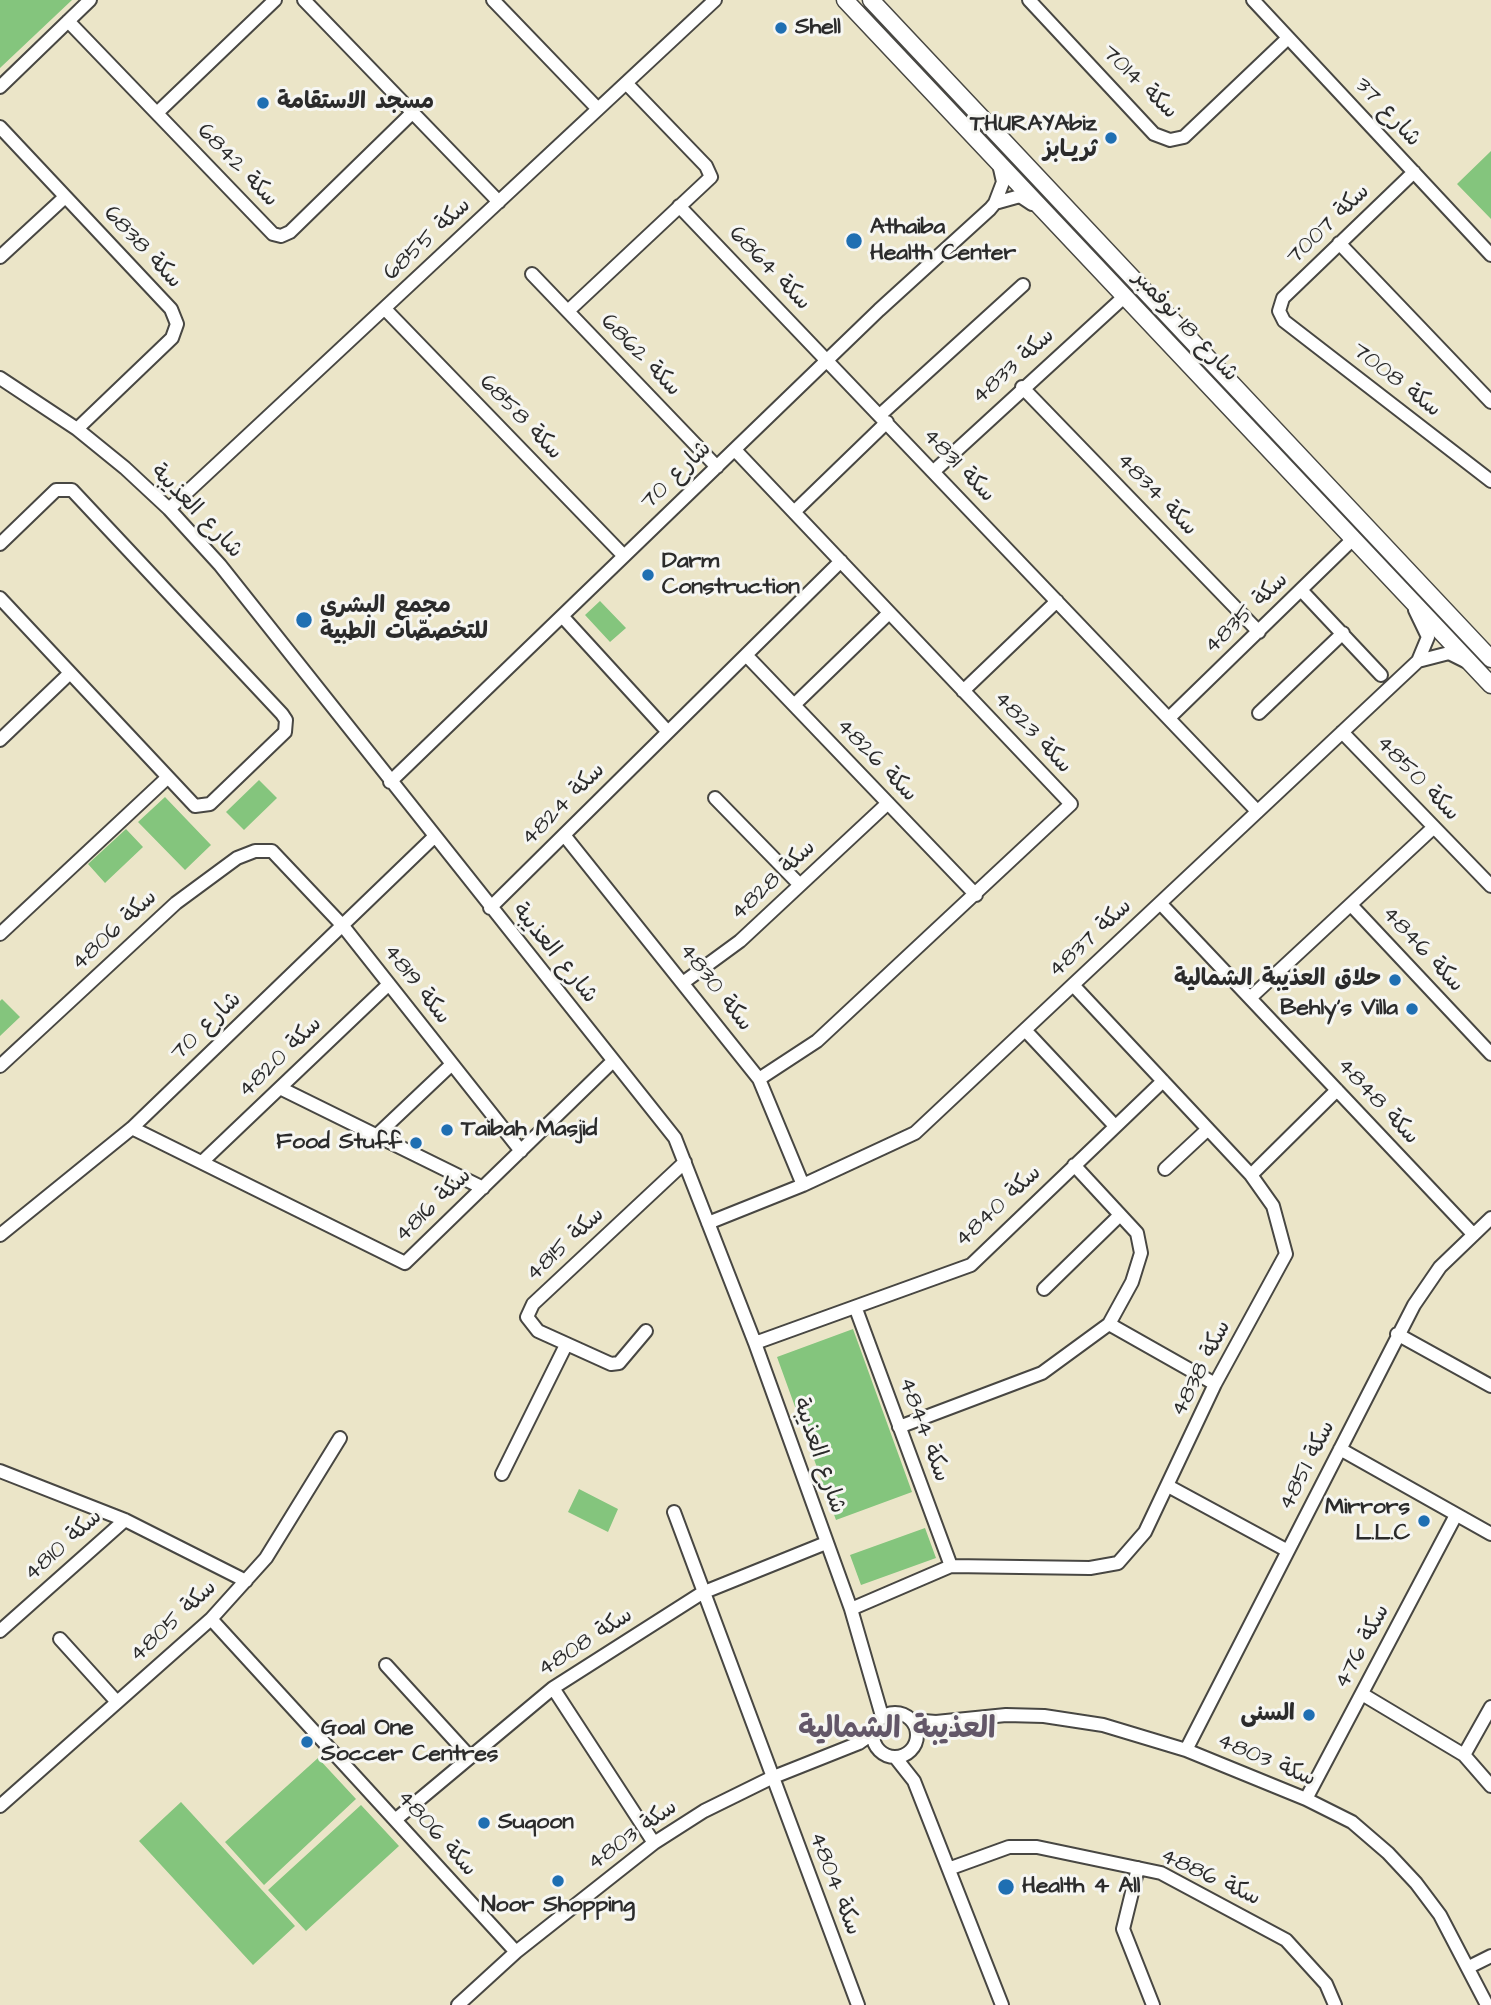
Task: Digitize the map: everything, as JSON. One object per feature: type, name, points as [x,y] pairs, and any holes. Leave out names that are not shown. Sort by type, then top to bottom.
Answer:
[{"type":"main road","name":"شارع 18 نوفمبر","points":[[845,0],[1491,685]]},
{"type":"main road","name":"شارع 18 نوفمبر","points":[[877,3],[1491,659]]},
{"type":"street","points":[[0,87],[90,0]]},
{"type":"street","points":[[157,113],[275,0]]},
{"type":"street","points":[[304,0],[499,202]]},
{"type":"street","points":[[493,0],[598,109]]},
{"type":"street","name":"سكة 6855","points":[[169,509],[715,0]]},
{"type":"street","name":"سكة 7014","points":[[1029,0],[1154,134],[1170,140],[1184,137],[1288,38]]},
{"type":"street","name":"شارع 37","points":[[1253,0],[1491,255]]},
{"type":"street","name":"سكة 6842","points":[[68,21],[273,234],[281,236],[290,232],[413,112]]},
{"type":"street","points":[[568,311],[711,177],[710,170],[626,83]]},
{"type":"street","name":"سكة 6838","points":[[0,127],[171,310],[177,324],[172,338],[77,429]]},
{"type":"street","points":[[995,203],[1003,182],[999,164]]},
{"type":"street","name":"سكة 7007","points":[[1279,311],[1283,298],[1413,172]]},
{"type":"street","points":[[995,203],[1020,196],[1047,215]]},
{"type":"street","points":[[0,257],[65,197]]},
{"type":"street","name":"شارع 70","points":[[390,782],[995,203]]},
{"type":"street","name":"سكة 6864","points":[[679,206],[828,360]]},
{"type":"street","name":"سكة 7008","points":[[1339,243],[1491,402]]},
{"type":"street","name":"سكة 6862","points":[[532,274],[717,467]]},
{"type":"street","points":[[794,512],[883,418],[1023,285]]},
{"type":"street","name":"سكة 4833","points":[[934,471],[1022,387],[1125,296]]},
{"type":"street","name":"سكة 6858","points":[[385,309],[624,556]]},
{"type":"street","name":"سكة 7008","points":[[1279,311],[1284,321],[1491,481]]},
{"type":"street","name":"سكة 4831","points":[[828,360],[1257,811]]},
{"type":"street","name":"شارع العذيبة","points":[[0,378],[77,429],[169,509],[220,565],[675,1138],[755,1343],[851,1609],[882,1716]]},
{"type":"street","name":"سكة 4834","points":[[1022,387],[1259,632]]},
{"type":"street","name":"سكة 4823","points":[[735,450],[1071,804],[817,1041],[759,1079]]},
{"type":"street","points":[[0,544],[56,490],[72,490],[286,720],[285,732],[209,804],[195,806],[0,598]]},
{"type":"street","name":"سكة 4835","points":[[1169,718],[1353,539]]},
{"type":"street","name":"سكة 4824","points":[[490,908],[841,561]]},
{"type":"street","points":[[1301,590],[1381,675]]},
{"type":"street","points":[[1408,599],[1428,637],[1419,661]]},
{"type":"street","points":[[964,691],[1058,601]]},
{"type":"street","points":[[794,705],[889,612]]},
{"type":"street","points":[[562,616],[668,732]]},
{"type":"street","points":[[1259,713],[1343,633]]},
{"type":"street","points":[[1419,661],[1449,653],[1472,664]]},
{"type":"street","name":"سكة 4826","points":[[746,655],[976,895]]},
{"type":"street","name":"سكة 4837","points":[[708,1223],[803,1185],[915,1133],[1419,661]]},
{"type":"street","points":[[0,740],[70,673]]},
{"type":"street","name":"سكة 4850","points":[[1342,732],[1491,886]]},
{"type":"street","points":[[0,934],[167,778]]},
{"type":"street","points":[[715,798],[800,885]]},
{"type":"street","name":"سكة 4828","points":[[684,982],[740,941],[888,803]]},
{"type":"street","points":[[1250,998],[1434,827]]},
{"type":"street","name":"سكة 4830","points":[[564,835],[759,1079],[803,1185]]},
{"type":"street","name":"شارع 70","points":[[0,1236],[132,1128],[434,837]]},
{"type":"street","name":"سكة 4806","points":[[0,1066],[176,903],[237,858],[255,851],[272,851]]},
{"type":"street","name":"سكة 4819","points":[[272,851],[343,926],[521,1151]]},
{"type":"street","name":"سكة 4848","points":[[1161,904],[1473,1234]]},
{"type":"street","name":"سكة 4846","points":[[1351,905],[1489,1048]]},
{"type":"street","name":"سكة 4820","points":[[202,1162],[389,984]]},
{"type":"street","name":"سكة 4838","points":[[851,1609],[951,1566],[1090,1568],[1118,1563],[1145,1532],[1215,1384],[1286,1254],[1273,1206],[1251,1175],[1073,985]]},
{"type":"street","points":[[1025,1030],[1115,1126]]},
{"type":"street","name":"سكة 4816","points":[[202,1162],[405,1263],[613,1061]]},
{"type":"street","points":[[378,1134],[452,1064]]},
{"type":"street","name":"سكة 4840","points":[[755,1343],[971,1265],[1163,1081]]},
{"type":"street","points":[[280,1088],[483,1188]]},
{"type":"street","points":[[1251,1175],[1337,1090]]},
{"type":"street","points":[[132,1128],[202,1162]]},
{"type":"street","points":[[1165,1169],[1208,1129]]},
{"type":"street","name":"سكة 4815","points":[[646,1331],[619,1363],[611,1364],[566,1345],[531,1325],[527,1317],[528,1311],[685,1162]]},
{"type":"street","points":[[899,1427],[1042,1373],[1109,1324],[1132,1282],[1140,1253],[1137,1233],[1074,1165]]},
{"type":"street","points":[[1044,1289],[1120,1215]]},
{"type":"street","name":"سكة 4851","points":[[1186,1750],[1397,1334],[1440,1268],[1491,1218]]},
{"type":"street","name":"سكة 4844","points":[[856,1308],[951,1566]]},
{"type":"street","points":[[1109,1324],[1215,1384]]},
{"type":"street","points":[[1397,1334],[1491,1386]]},
{"type":"street","points":[[502,1474],[566,1345]]},
{"type":"street","name":"سكة 4805","points":[[0,1806],[211,1619],[266,1558],[340,1438]]},
{"type":"street","points":[[1340,1450],[1491,1534]]},
{"type":"street","points":[[0,1471],[125,1520],[246,1581]]},
{"type":"street","points":[[1168,1486],[1288,1550]]},
{"type":"street","name":"سكة 4804","points":[[674,1512],[771,1778],[858,2005]]},
{"type":"street","name":"سكة 476","points":[[1306,1799],[1456,1514]]},
{"type":"street","name":"سكة 4810","points":[[0,1631],[125,1520]]},
{"type":"street","name":"سكة 4808","points":[[395,1820],[553,1688],[702,1593],[826,1543]]},
{"type":"street","name":"سكة 4806","points":[[211,1619],[516,1952]]},
{"type":"street","points":[[60,1639],[117,1702]]},
{"type":"street","points":[[386,1665],[470,1758]]},
{"type":"street","name":"شارع العذيبة","points":[[875,1685],[898,1713]]},
{"type":"street","points":[[553,1688],[654,1843]]},
{"type":"street","points":[[1362,1693],[1464,1755],[1491,1786]]},
{"type":"street","points":[[1464,1755],[1491,1707]]},
{"type":"street","points":[[914,1781],[915,1741],[911,1720],[898,1713],[882,1716],[874,1739],[884,1754],[895,1757],[914,1781],[951,1868],[1002,2005]]},
{"type":"street","name":"سكة 4803","points":[[911,1720],[936,1721],[1006,1715],[1044,1716],[1103,1725],[1186,1750],[1306,1799],[1352,1822],[1388,1853],[1440,1915],[1487,2005]]},
{"type":"street","points":[[895,1757],[936,1721]]},
{"type":"street","name":"سكة 4803","points":[[458,2005],[516,1952],[654,1843],[704,1811],[771,1778],[874,1739]]},
{"type":"street","name":"سكة 4886","points":[[951,1868],[1009,1847],[1037,1847],[1161,1873],[1286,1940],[1326,1984],[1335,2005]]},
{"type":"street","points":[[1138,1868],[1123,1928],[1153,2005]]},
{"type":"street","points":[[1469,1967],[1491,1956]]},
{"type":"green space","points":[[0,0],[72,0],[0,68]]},
{"type":"green space","points":[[1491,151],[1491,219],[1457,184]]},
{"type":"green space","points":[[600,601],[626,628],[610,642],[585,615]]},
{"type":"green space","points":[[259,780],[277,798],[244,830],[226,812]]},
{"type":"green space","points":[[165,797],[211,845],[185,870],[138,822]]},
{"type":"green space","points":[[126,829],[143,847],[105,883],[88,864]]},
{"type":"green space","points":[[2,999],[20,1017],[0,1036],[0,1001]]},
{"type":"green space","points":[[853,1329],[912,1492],[836,1520],[777,1357]]},
{"type":"green space","points":[[579,1489],[618,1509],[608,1532],[568,1512]]},
{"type":"green space","points":[[925,1528],[936,1558],[861,1585],[850,1555]]},
{"type":"green space","points":[[318,1758],[356,1799],[264,1885],[225,1842]]},
{"type":"green space","points":[[181,1802],[295,1926],[253,1965],[139,1841]]},
{"type":"green space","points":[[361,1805],[399,1846],[306,1931],[268,1890]]},
{"type":"place","name":"Shell","points":[[781,28]]},
{"type":"place","name":"مسجد الاستقامة","points":[[263,103]]},
{"type":"place","name":"THURAYAbiz ثريـابز","points":[[1111,138]]},
{"type":"place","name":"Athaiba Health Center","points":[[854,241]]},
{"type":"place","name":"Darm Construction","points":[[648,575]]},
{"type":"place","name":"مجمع البشرى للتخصصّات الطبية","points":[[304,620]]},
{"type":"place","name":"حلاق العذيبة الشمالية","points":[[1395,980]]},
{"type":"place","name":"Behly's Villa","points":[[1412,1009]]},
{"type":"place","name":"Taibah Masjid","points":[[447,1130]]},
{"type":"place","name":"Food Stuff","points":[[416,1143]]},
{"type":"place","name":"Mirrors L.L.C","points":[[1424,1521]]},
{"type":"place","name":"السنى","points":[[1309,1715]]},
{"type":"place","name":"Goal One Soccer Centres","points":[[307,1742]]},
{"type":"place","name":"Suqoon","points":[[484,1823]]},
{"type":"place","name":"Noor Shopping","points":[[558,1881]]},
{"type":"place","name":"Health 4 All","points":[[1006,1887]]},
{"type":"district","name":"العذيبة الشمالية","points":[[897,1731]]}]
